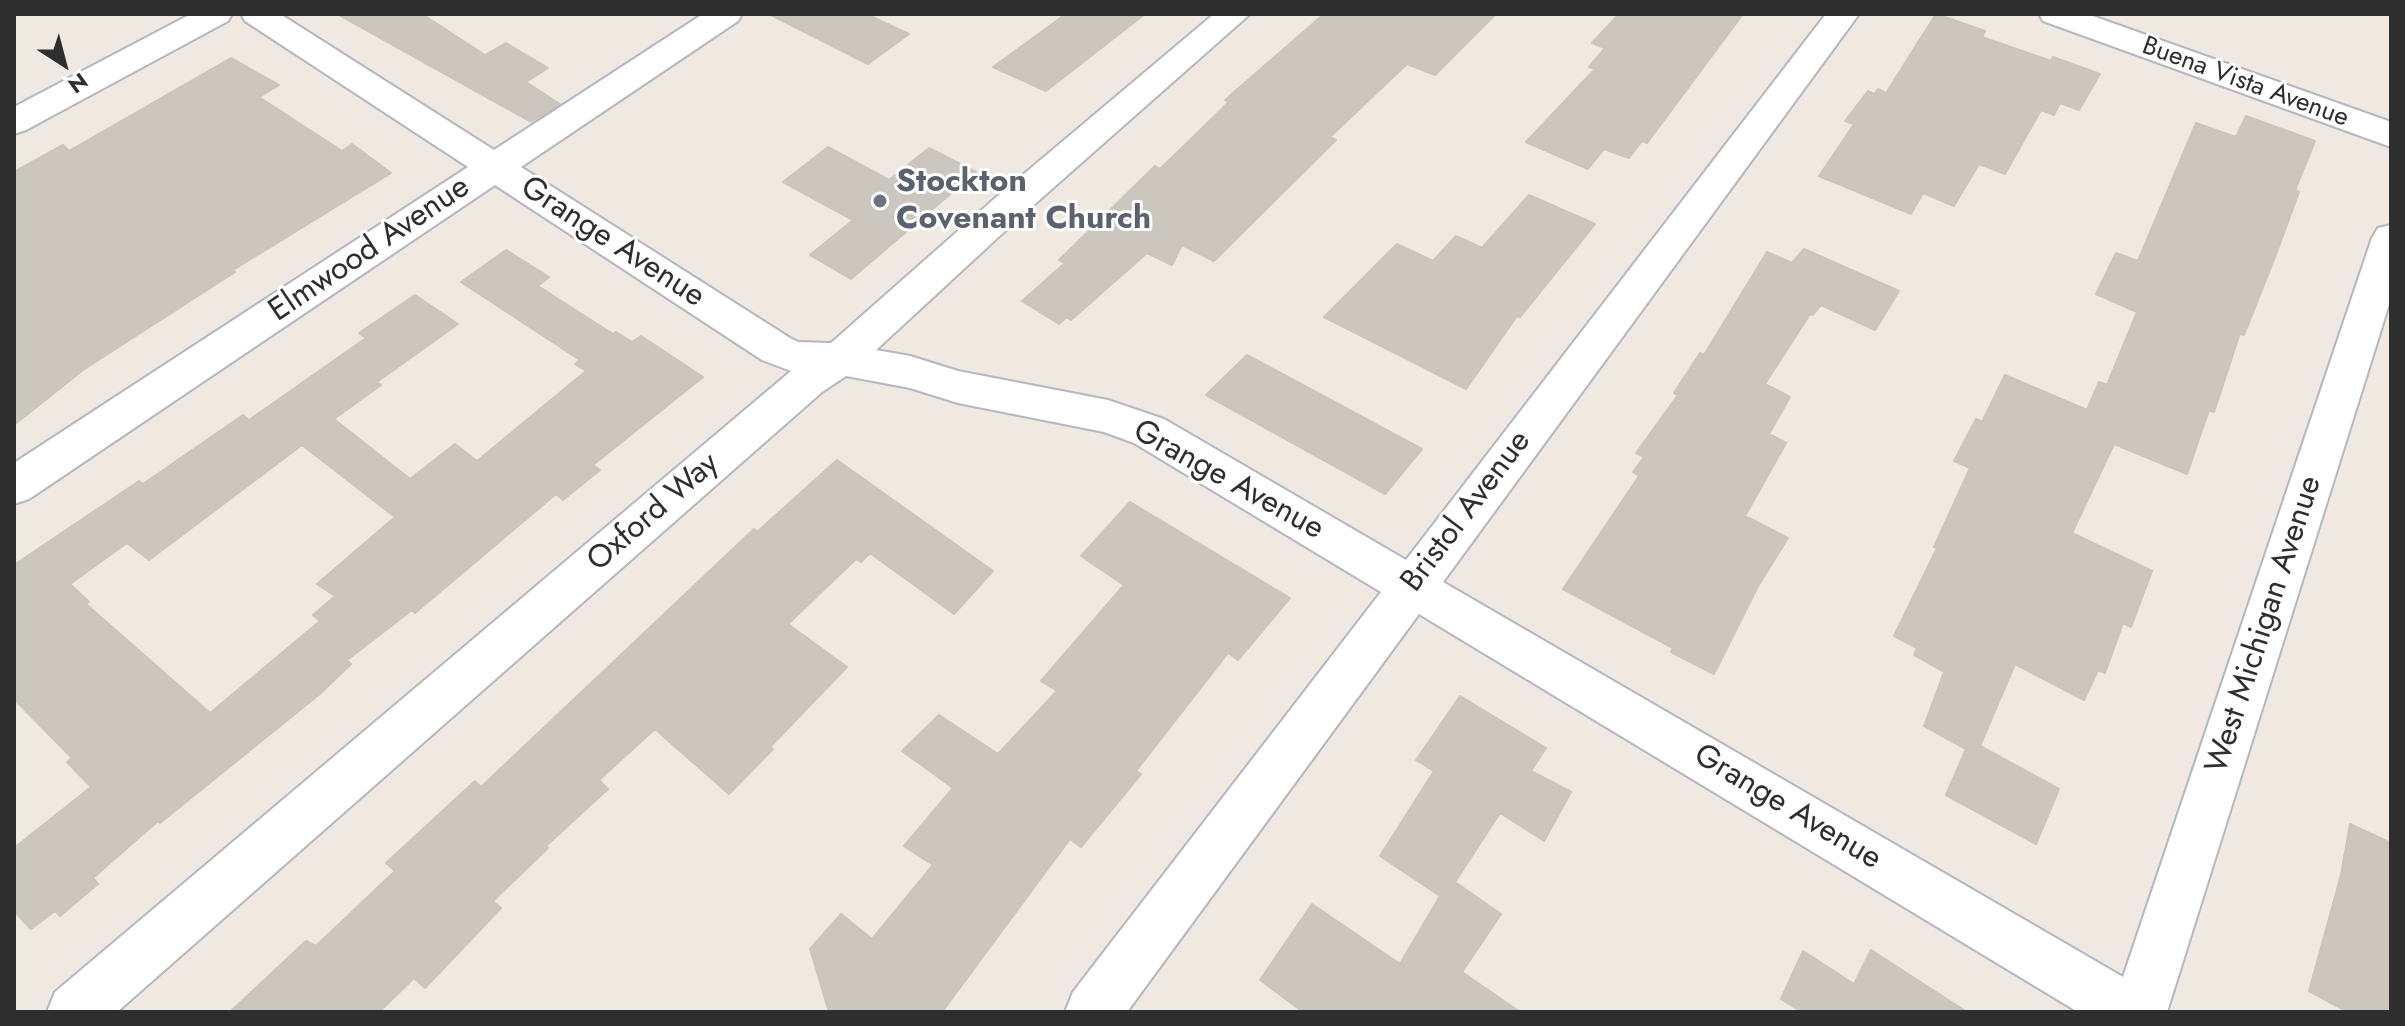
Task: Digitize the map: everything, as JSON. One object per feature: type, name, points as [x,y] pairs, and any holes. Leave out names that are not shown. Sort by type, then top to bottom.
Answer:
[{"type":"street","points":[[14,122],[216,14]]},
{"type":"street","name":"Grange Avenue","points":[[257,14],[776,349],[794,357],[840,359],[910,372],[958,387],[1108,416],[1149,431],[2130,1012]]},
{"type":"street","name":"Elmwood Avenue","points":[[14,486],[726,14]]},
{"type":"street","name":"Oxford Way","points":[[75,1012],[807,381],[840,359],[1006,209],[1234,14]]},
{"type":"street","name":"Bristol Avenue","points":[[1093,1012],[1843,14]]},
{"type":"street","name":"Buena Vista Avenue","points":[[2055,14],[2391,135]]},
{"type":"street","name":"West Michigan Avenue","points":[[2139,1012],[2391,238]]},
{"type":"building","points":[[337,14],[422,14],[485,55],[506,43],[548,68],[526,82],[560,104],[531,122]]},
{"type":"building","points":[[769,14],[866,14],[909,34],[868,64]]},
{"type":"building","points":[[1066,14],[1145,14],[1046,91],[993,67]]},
{"type":"building","points":[[1324,14],[1496,14],[1435,75],[1407,64],[1330,137],[1336,140],[1214,261],[1182,245],[1172,265],[1147,253],[1071,320],[1067,317],[1059,324],[1022,301],[1065,263],[1059,260],[1155,166],[1160,169],[1229,102],[1225,100]]},
{"type":"building","points":[[1619,14],[1743,14],[1647,143],[1642,141],[1629,158],[1604,149],[1588,169],[1526,142],[1595,69],[1589,67],[1605,48],[1592,43]]},
{"type":"building","points":[[1936,14],[1985,31],[1982,37],[2100,74],[2079,110],[2060,103],[2054,115],[2041,110],[2005,174],[1979,164],[1954,206],[1923,193],[1911,214],[1819,176],[1854,124],[1845,121],[1868,91],[1874,94],[1878,89],[1886,93]]},
{"type":"building","points":[[231,58],[279,85],[259,97],[342,151],[352,144],[391,173],[233,270],[235,272],[83,370],[14,425],[14,172],[63,145],[69,151]]},
{"type":"building","points":[[2246,116],[2315,141],[2295,190],[2299,192],[2275,257],[2244,335],[2240,333],[2214,412],[2209,410],[2187,474],[2114,444],[2072,533],[2152,571],[2131,627],[2123,623],[2105,673],[2098,670],[2084,700],[2015,664],[1980,746],[2059,789],[2036,844],[1946,795],[1966,749],[1924,726],[1944,672],[1914,655],[1917,648],[1894,636],[1937,548],[1934,547],[1970,468],[1954,461],[1976,419],[1982,422],[2005,375],[2087,410],[2099,382],[2107,385],[2137,312],[2096,294],[2116,253],[2138,261],[2196,123],[2236,137]]},
{"type":"building","name":"Stockton Covenant Church","points":[[828,147],[889,180],[929,148],[976,172],[851,279],[810,255],[853,220],[783,182]]},
{"type":"building","points":[[1529,195],[1595,224],[1520,317],[1517,316],[1466,389],[1324,317],[1397,244],[1433,261],[1456,236],[1482,248]]},
{"type":"building","points":[[1804,249],[1899,291],[1875,330],[1821,305],[1813,315],[1810,314],[1765,384],[1790,397],[1769,434],[1786,443],[1745,516],[1788,538],[1757,588],[1714,674],[1671,652],[1673,648],[1563,589],[1639,476],[1633,472],[1644,457],[1636,453],[1678,395],[1674,393],[1700,353],[1704,355],[1767,252],[1792,263]]},
{"type":"building","points":[[506,250],[549,277],[538,286],[613,334],[616,332],[632,342],[641,336],[703,377],[593,465],[600,470],[563,500],[556,494],[415,613],[412,610],[347,660],[351,664],[321,693],[160,823],[158,821],[93,878],[98,884],[60,916],[55,911],[31,929],[14,911],[14,848],[91,787],[67,762],[72,758],[14,699],[14,565],[139,481],[143,484],[243,415],[249,420],[366,338],[359,333],[415,295],[458,324],[377,382],[381,385],[334,419],[410,479],[455,444],[477,461],[586,371],[575,364],[580,360],[461,282]],"holes":[[[302,445],[395,517],[317,584],[335,596],[313,615],[320,621],[210,713],[86,604],[89,602],[70,584],[127,543],[149,560]]]},
{"type":"building","points":[[1247,355],[1422,449],[1385,494],[1206,395]]},
{"type":"building","points":[[837,460],[993,571],[954,614],[870,553],[861,562],[856,559],[788,624],[847,667],[729,794],[655,729],[599,780],[608,789],[546,846],[548,848],[493,901],[501,908],[425,988],[414,978],[379,1012],[230,1012],[306,941],[316,946],[395,871],[386,863],[475,781],[481,787],[754,529],[757,532]]},
{"type":"building","points":[[1130,502],[1290,598],[1238,660],[1228,653],[1136,771],[1141,774],[1081,847],[1070,839],[942,1012],[829,1012],[810,949],[841,914],[872,939],[933,865],[904,846],[953,788],[902,751],[939,715],[998,754],[1057,691],[1041,681],[1124,585],[1081,556]]},
{"type":"building","points":[[1460,696],[1546,748],[1531,771],[1571,792],[1544,841],[1500,813],[1455,882],[1501,914],[1462,972],[1520,1012],[1303,1012],[1260,980],[1312,904],[1400,964],[1440,896],[1380,856],[1434,771],[1416,760]]},
{"type":"building","points":[[2350,824],[2391,843],[2391,1012],[2348,1012],[2309,991],[2341,875]]},
{"type":"building","points":[[1871,950],[1967,1012],[1802,1012],[1781,999],[1803,951],[1854,984]]},
{"type":"place","name":"Stockton Covenant Church","points":[[880,201]]}]
